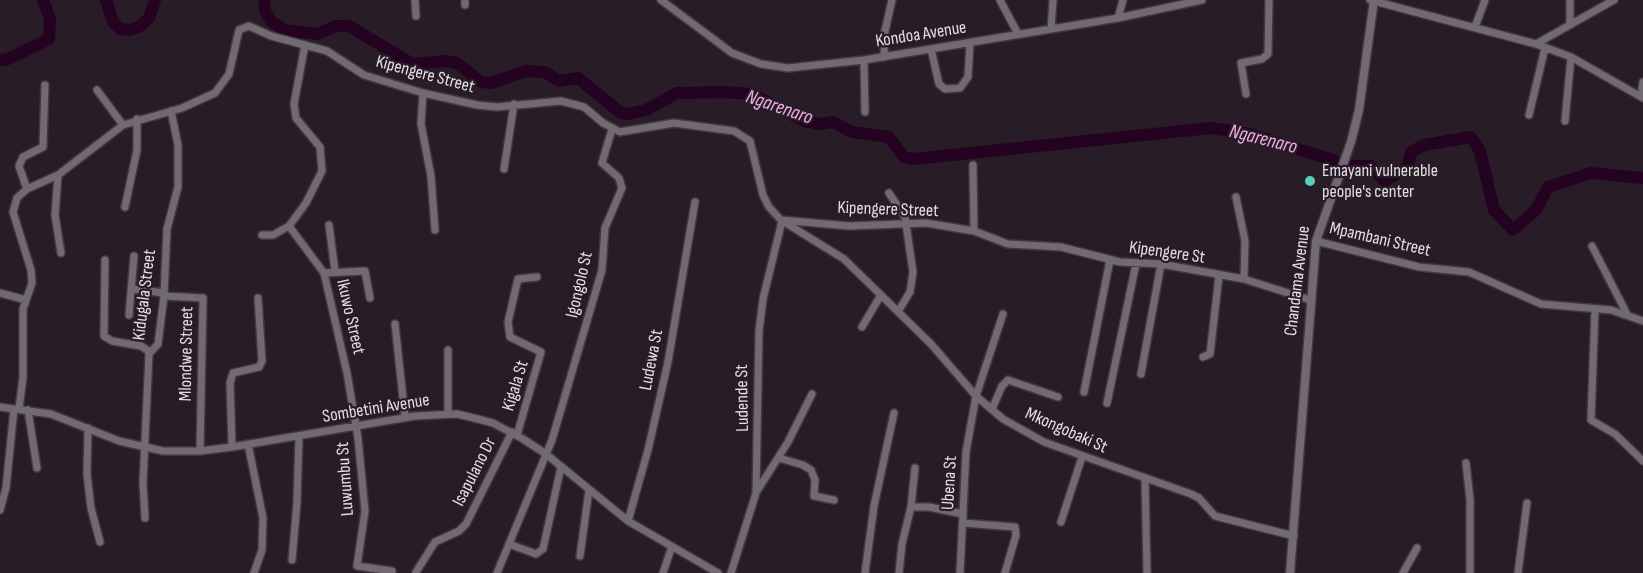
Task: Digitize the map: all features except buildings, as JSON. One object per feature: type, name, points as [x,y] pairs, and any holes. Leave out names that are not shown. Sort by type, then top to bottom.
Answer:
[{"type":"street","points":[[415,0],[416,15]]},
{"type":"street","name":"Kondoa Avenue","points":[[661,0],[723,46],[761,64],[774,67],[809,67],[884,57],[1118,18],[1200,0]]},
{"type":"street","points":[[884,57],[885,31],[892,0]]},
{"type":"street","points":[[1000,0],[1018,34]]},
{"type":"street","points":[[1051,29],[1053,0]]},
{"type":"street","points":[[1118,18],[1123,0]]},
{"type":"street","points":[[1246,94],[1241,63],[1266,58],[1268,54],[1269,0]]},
{"type":"street","points":[[1372,0],[1536,44],[1571,57],[1642,98],[1643,82]]},
{"type":"street","name":"Chandama Avenue","points":[[1290,573],[1316,241],[1351,142],[1359,110],[1372,0]]},
{"type":"street","points":[[1475,27],[1485,0]]},
{"type":"street","points":[[1570,0],[1570,25]]},
{"type":"street","points":[[1536,44],[1614,0]]},
{"type":"street","name":"Kipengere Street","points":[[27,189],[58,175],[123,125],[207,98],[223,86],[229,74],[239,30],[249,26],[272,36],[327,51],[364,75],[423,93],[486,106],[547,101],[576,103],[612,129]]},
{"type":"street","points":[[931,49],[939,84],[945,89],[960,88],[968,77],[970,42]]},
{"type":"street","points":[[262,235],[273,235],[289,226],[314,190],[322,171],[320,147],[296,118],[294,104],[305,45]]},
{"type":"street","points":[[1529,115],[1545,48]]},
{"type":"street","points":[[1565,121],[1571,57]]},
{"type":"street","points":[[864,60],[865,112]]},
{"type":"street","points":[[0,510],[6,488],[23,377],[23,309],[32,276],[13,212],[17,198],[27,189],[19,166],[23,157],[43,147],[45,85]]},
{"type":"street","points":[[97,90],[123,125]]},
{"type":"street","points":[[423,93],[421,124],[431,176],[435,230]]},
{"type":"street","points":[[504,169],[514,104]]},
{"type":"street","name":"Kidugala Street","points":[[145,518],[145,449],[150,352],[158,344],[164,294],[167,229],[178,187],[178,145],[171,111]]},
{"type":"street","points":[[125,207],[137,150],[137,119]]},
{"type":"street","points":[[612,129],[627,132],[674,123],[720,127],[741,134],[750,141],[754,150],[763,195],[769,207],[781,221]]},
{"type":"street","name":"Igongolo St","points":[[546,454],[603,270],[607,220],[622,188],[619,178],[603,163],[612,129]]},
{"type":"street","points":[[973,165],[974,231]]},
{"type":"street","points":[[58,175],[55,215],[61,253]]},
{"type":"street","points":[[889,193],[904,213],[913,283],[899,310]]},
{"type":"street","points":[[1236,197],[1245,241],[1244,279]]},
{"type":"street","name":"Ludewa St","points":[[628,521],[648,450],[668,362],[695,202]]},
{"type":"street","name":"Kipengere Street","points":[[781,221],[849,226],[926,223],[974,231],[1018,246]]},
{"type":"street","name":"Mkongobaki St","points":[[781,221],[844,259],[881,296],[899,310],[976,396],[992,410],[1044,442],[1199,498],[1215,516],[1294,536]]},
{"type":"street","name":"Ludende St","points":[[731,573],[756,493],[759,331],[763,299],[781,221]]},
{"type":"street","points":[[329,225],[335,271]]},
{"type":"street","name":"Ikuwo Street","points":[[289,226],[324,273],[357,427]]},
{"type":"street","name":"Mpambani Street","points":[[1316,241],[1419,267],[1469,272],[1541,304],[1627,314],[1643,321]]},
{"type":"street","name":"Kipengere St","points":[[1018,246],[1061,247],[1110,260],[1136,264],[1161,264],[1244,279],[1310,300]]},
{"type":"street","points":[[1592,246],[1627,314]]},
{"type":"street","points":[[129,315],[134,256]]},
{"type":"street","points":[[105,260],[104,336],[112,341],[141,346],[150,352]]},
{"type":"street","points":[[1084,392],[1110,260]]},
{"type":"street","points":[[1107,403],[1136,264]]},
{"type":"street","points":[[1141,374],[1161,264]]},
{"type":"street","points":[[324,273],[367,272],[370,298]]},
{"type":"street","points":[[1203,357],[1210,354],[1219,276]]},
{"type":"street","name":"Kigala St","points":[[514,434],[541,352],[510,337],[508,322],[518,279],[537,278]]},
{"type":"street","points":[[133,289],[164,294]]},
{"type":"street","points":[[0,293],[26,300]]},
{"type":"street","name":"Mlondwe Street","points":[[164,294],[203,298],[200,451]]},
{"type":"street","points":[[862,327],[881,296]]},
{"type":"street","points":[[232,447],[230,383],[233,373],[259,367],[262,361],[258,298]]},
{"type":"street","points":[[1595,309],[1592,420],[1615,434],[1643,461]]},
{"type":"street","name":"Ubena St","points":[[960,573],[966,452],[976,396],[1003,314]]},
{"type":"street","points":[[394,324],[405,417]]},
{"type":"street","points":[[448,350],[448,414]]},
{"type":"street","points":[[992,410],[1002,386],[1008,380],[1058,397]]},
{"type":"street","points":[[756,493],[779,458],[812,394]]},
{"type":"street","name":"Sombetini Avenue","points":[[0,408],[51,414],[145,449],[200,451],[357,427],[405,417],[448,414],[493,423],[546,454],[628,521],[718,573]]},
{"type":"street","points":[[28,410],[37,468]]},
{"type":"street","points":[[865,573],[874,506],[894,413]]},
{"type":"street","name":"Luwumbu St","points":[[357,427],[364,511],[356,564],[359,567],[392,571]]},
{"type":"street","points":[[88,428],[87,474],[100,542]]},
{"type":"street","name":"Isapulano Dr","points":[[416,572],[435,542],[459,531],[466,524],[514,434]]},
{"type":"street","points":[[292,560],[299,436]]},
{"type":"street","points":[[248,444],[263,518],[262,550],[254,573]]},
{"type":"street","points":[[497,573],[546,454]]},
{"type":"street","points":[[1061,522],[1082,457]]},
{"type":"street","points":[[779,458],[802,465],[811,471],[814,480],[814,496],[834,500]]},
{"type":"street","points":[[1466,463],[1470,500],[1470,573]]},
{"type":"street","points":[[509,544],[536,554],[543,549],[561,467]]},
{"type":"street","points":[[899,573],[903,537],[911,507],[915,468]]},
{"type":"street","points":[[1145,478],[1147,573]]},
{"type":"street","points":[[580,556],[589,490]]},
{"type":"street","points":[[1518,573],[1527,503]]},
{"type":"street","points":[[911,507],[929,507],[963,514]]},
{"type":"street","points":[[963,523],[1015,526],[1016,535],[1005,573]]},
{"type":"street","points":[[663,573],[672,546]]},
{"type":"street","points":[[1403,573],[1417,548]]},
{"type":"waterway","name":"Ngarenaro","points":[[0,60],[8,59],[49,39],[50,19],[43,0]]},
{"type":"waterway","name":"Ngarenaro","points":[[106,0],[113,22],[120,29],[130,30],[140,26],[149,18],[155,0]]},
{"type":"waterway","name":"Ngarenaro","points":[[264,0],[265,11],[271,21],[284,30],[317,34],[336,26],[349,26],[412,64],[445,61],[457,63],[481,82],[491,83],[526,71],[545,72],[559,81],[578,78],[621,113],[628,114],[646,110],[677,93],[752,94],[804,121],[819,124],[833,122],[852,132],[889,137],[904,157],[913,159],[1211,128],[1250,134],[1333,160]]},
{"type":"waterway","name":"Ngarenaro","points":[[1353,166],[1370,166],[1385,181],[1408,167],[1411,152],[1424,145],[1471,137],[1480,151],[1494,210],[1513,230],[1536,210],[1548,187],[1591,173],[1643,178]]},
{"type":"place","name":"Emayani vulnerable people's center","points":[[1310,181]]}]
